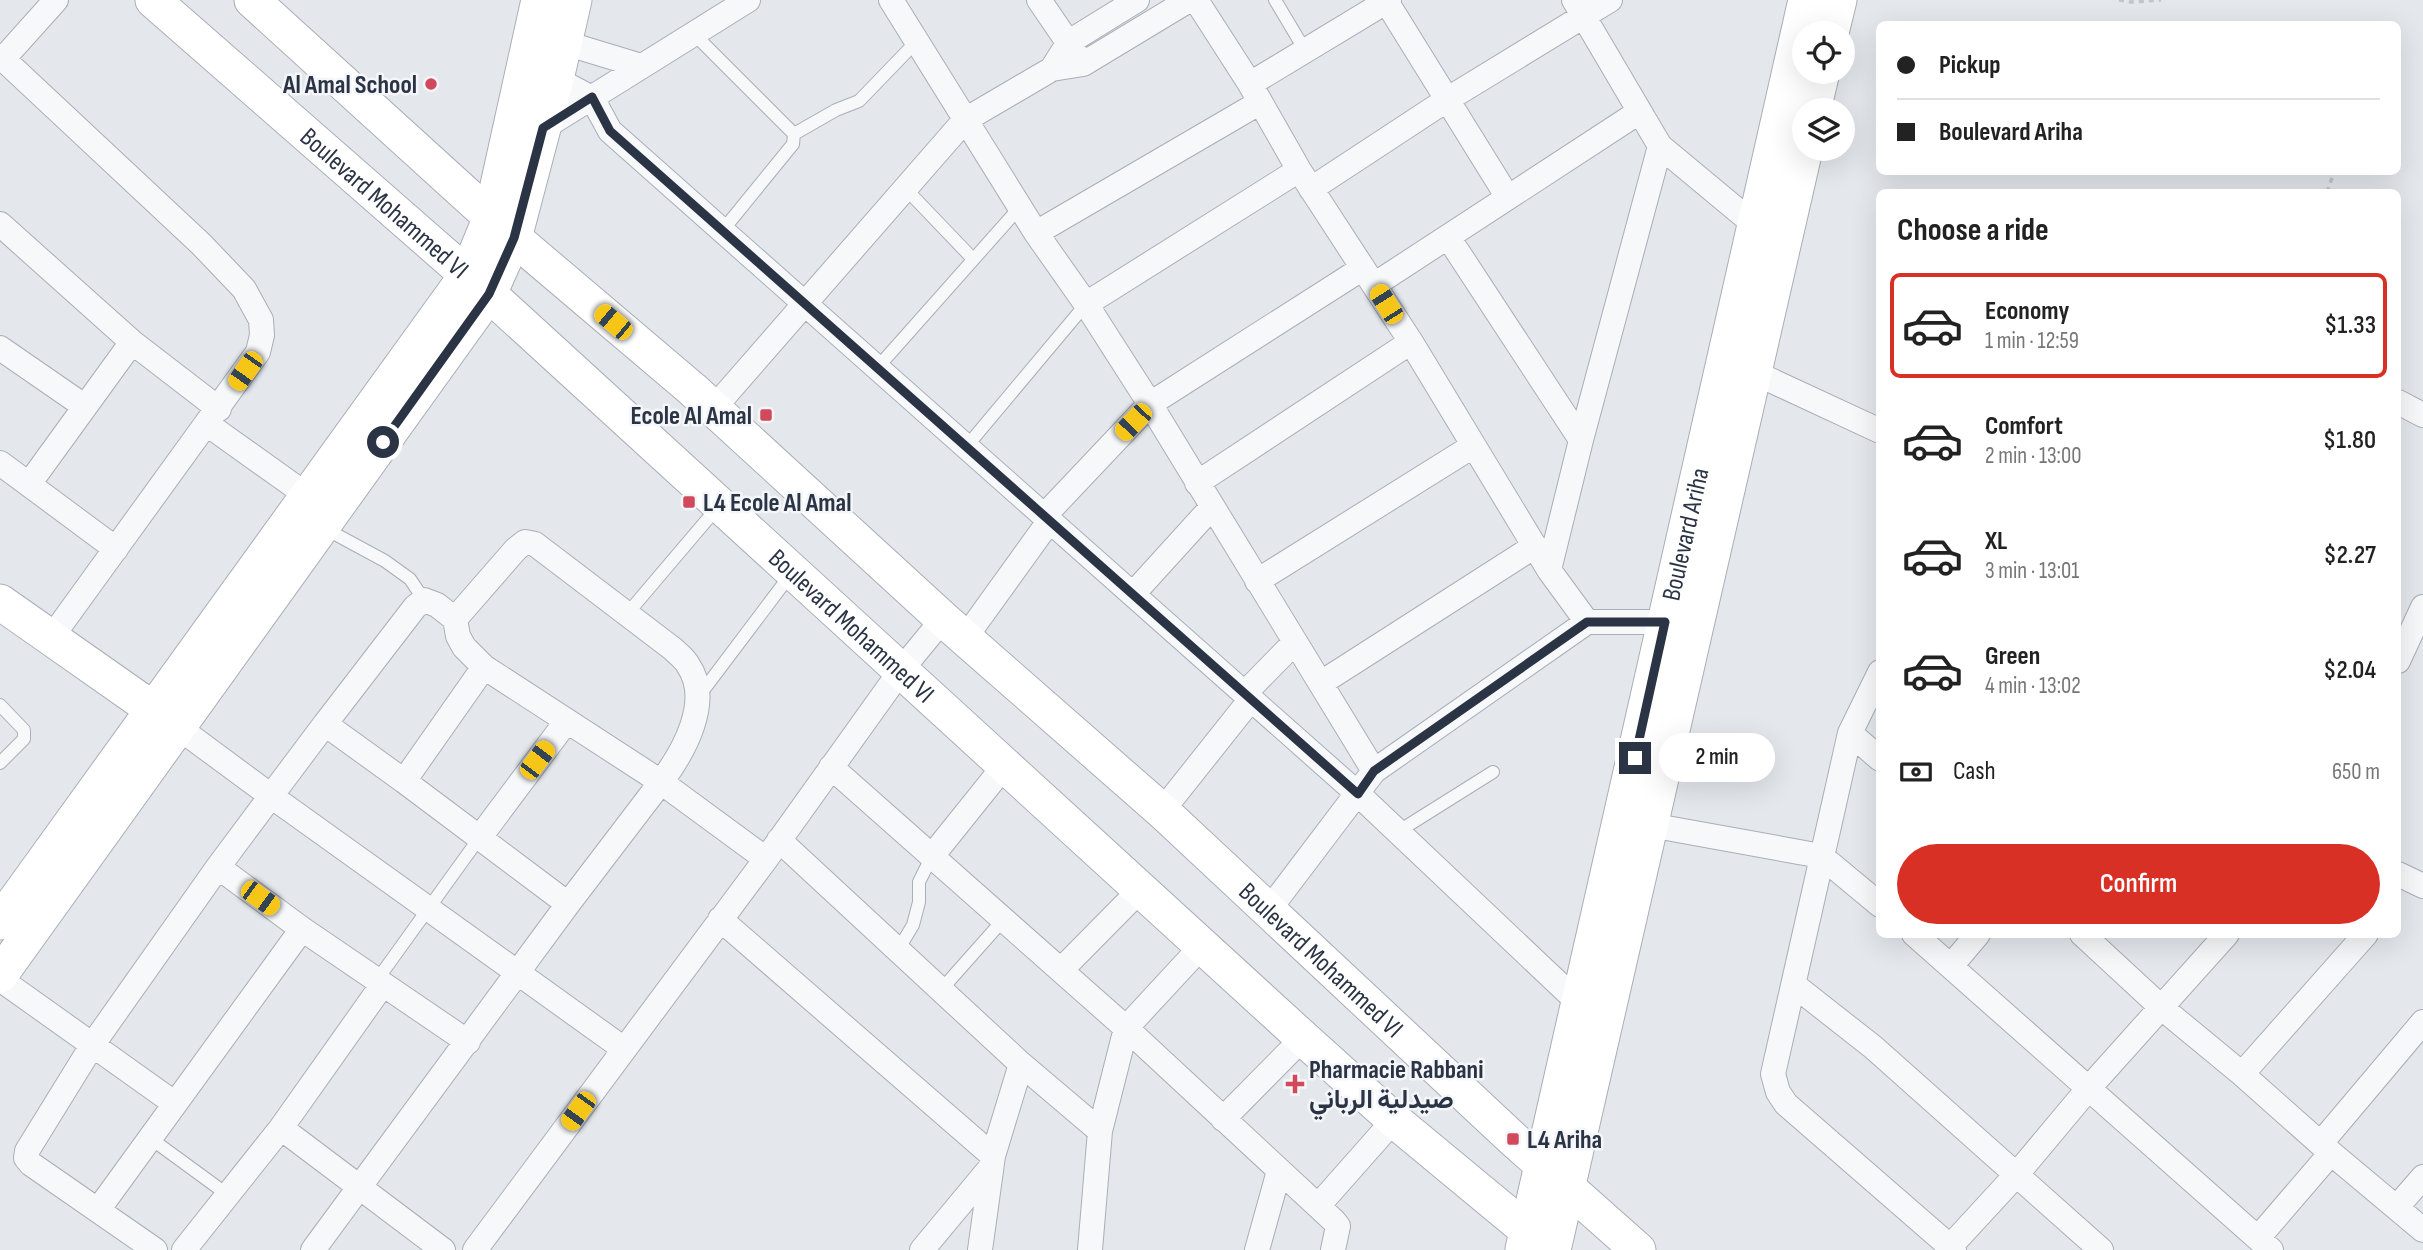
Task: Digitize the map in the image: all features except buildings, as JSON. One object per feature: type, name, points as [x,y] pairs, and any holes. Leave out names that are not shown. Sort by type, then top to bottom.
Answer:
[{"type":"main road","name":"Boulevard Mohammed VI","points":[[153,0],[478,284],[902,669],[1201,947],[1538,1245]]},
{"type":"main road","name":"Boulevard Mohammed VI","points":[[252,0],[502,228],[713,409],[954,629],[1162,811],[1554,1176],[1638,1250]]},
{"type":"main road","points":[[0,922],[322,527],[478,284],[543,128],[538,0]]},
{"type":"main road","points":[[502,228],[540,74],[565,43],[575,0]]},
{"type":"main road","name":"Boulevard Ariha","points":[[1554,1176],[1579,1003],[1806,0]]},
{"type":"main road","points":[[1834,21],[1839,0]]},
{"type":"main road","name":"Boulevard Ariha","points":[[1538,1245],[1554,1176],[1650,825],[1802,161]]},
{"type":"main road","points":[[0,977],[308,496],[478,284]]},
{"type":"main road","points":[[0,602],[166,719]]},
{"type":"street","points":[[51,638],[258,352],[262,328],[254,305],[244,289],[201,244],[1,59],[56,0]]},
{"type":"street","points":[[543,128],[748,0]]},
{"type":"street","points":[[891,0],[1036,233],[1086,304],[1150,404],[1374,771]]},
{"type":"street","points":[[1039,0],[1083,64]]},
{"type":"street","points":[[1052,69],[1069,42],[1137,0]]},
{"type":"street","points":[[713,409],[965,120],[1052,69],[1083,64],[1189,0]]},
{"type":"street","points":[[1196,0],[1305,180],[1411,342],[1549,570],[1587,622]]},
{"type":"street","points":[[1086,304],[1448,99],[1579,8],[1610,0]]},
{"type":"street","points":[[1036,233],[1254,94],[1306,52],[1387,1],[1507,197]]},
{"type":"street","points":[[1579,8],[1660,146],[1755,225]]},
{"type":"street","points":[[565,43],[641,66]]},
{"type":"street","points":[[540,74],[592,97],[610,131],[1358,794],[1579,1003]]},
{"type":"street","points":[[488,1245],[624,1049],[773,850],[902,669],[954,629],[1048,517],[1150,404],[1369,276],[1448,236],[1639,113]]},
{"type":"street","points":[[1549,570],[1660,146]]},
{"type":"street","points":[[0,224],[213,416],[308,496]]},
{"type":"street","points":[[1448,236],[1581,440]]},
{"type":"street","points":[[29,484],[132,342]]},
{"type":"street","points":[[1197,482],[1411,342]]},
{"type":"street","points":[[0,348],[84,406]]},
{"type":"street","points":[[1753,372],[1876,428]]},
{"type":"street","points":[[2401,404],[2423,415]]},
{"type":"street","points":[[1257,581],[1474,446]]},
{"type":"street","points":[[0,463],[116,549]]},
{"type":"street","points":[[1133,594],[1212,507]]},
{"type":"street","points":[[313,1250],[680,757],[688,740],[697,699],[689,666],[673,649],[535,544],[525,542],[516,549],[455,620]]},
{"type":"street","points":[[1321,683],[1535,546]]},
{"type":"street","points":[[155,1250],[31,1164],[26,1158],[27,1151],[93,1044],[218,867],[415,607],[424,600],[437,605],[455,620],[458,636],[464,647],[484,667],[566,722],[773,850],[898,950],[1021,1064],[1100,1131]]},
{"type":"street","points":[[2401,655],[2423,607]]},
{"type":"street","points":[[1268,911],[1374,771],[1587,622],[1665,622]]},
{"type":"street","points":[[1162,811],[1248,696],[1295,642]]},
{"type":"street","points":[[404,781],[484,667]]},
{"type":"street","points":[[1876,680],[1850,733],[1773,1074],[1778,1092],[1786,1104],[1950,1249],[2088,1088],[2223,938]]},
{"type":"street","points":[[166,719],[624,1049]]},
{"type":"street","points":[[480,837],[566,722]]},
{"type":"street","points":[[325,724],[568,904]]},
{"type":"street","points":[[1850,733],[1876,756]]},
{"type":"street","points":[[932,856],[1005,765]]},
{"type":"street","points":[[831,767],[1126,1028],[1318,1206],[1338,1226],[1333,1250]]},
{"type":"street","points":[[1650,825],[1821,856],[1876,902]]},
{"type":"street","points":[[218,867],[302,929],[468,1042]]},
{"type":"street","points":[[1061,970],[1140,890]]},
{"type":"street","points":[[720,919],[992,1161]]},
{"type":"street","points":[[98,1210],[302,929]]},
{"type":"street","points":[[1919,938],[2264,1244],[2326,1148],[2422,1025]]},
{"type":"street","points":[[1951,966],[1975,938]]},
{"type":"street","points":[[2092,938],[2162,1008],[2423,1230]]},
{"type":"street","points":[[2242,1074],[2362,938]]},
{"type":"street","points":[[1090,1250],[1100,1131],[1126,1028],[1201,947]]},
{"type":"street","points":[[0,977],[174,1103]]},
{"type":"street","points":[[184,1250],[281,1128],[380,982]]},
{"type":"street","points":[[1794,985],[1874,1047],[2101,1250]]},
{"type":"street","points":[[1223,1119],[1303,1038]]},
{"type":"street","points":[[980,1250],[992,1161],[1021,1064]]},
{"type":"street","points":[[1318,1206],[1394,1120]]},
{"type":"street","points":[[281,1128],[443,1250]]},
{"type":"street","points":[[922,1250],[992,1161]]},
{"type":"street","points":[[1257,1250],[1279,1171]]},
{"type":"street","points":[[2397,1208],[2423,1177]]},
{"type":"lane","points":[[1275,0],[1306,52]]},
{"type":"lane","points":[[694,34],[794,134]]},
{"type":"lane","points":[[794,134],[836,110],[859,101],[917,41]]},
{"type":"lane","points":[[723,230],[793,144],[794,134]]},
{"type":"lane","points":[[905,188],[973,259]]},
{"type":"lane","points":[[877,366],[1020,207]]},
{"type":"lane","points":[[967,446],[1086,304]]},
{"type":"lane","points":[[626,614],[720,504]]},
{"type":"lane","points":[[322,527],[385,561],[410,579],[424,600]]},
{"type":"lane","points":[[697,699],[793,570]]},
{"type":"lane","points":[[0,705],[24,730],[24,739],[0,764]]},
{"type":"lane","points":[[1399,831],[1493,772]]},
{"type":"lane","points":[[380,982],[427,908],[480,837]]},
{"type":"lane","points":[[898,950],[913,925],[919,902],[919,882],[932,856]]},
{"type":"lane","points":[[941,990],[1004,919]]},
{"type":"lane","points":[[150,1138],[228,1195]]},
{"type":"path","points":[[2119,0],[2161,0]]},
{"type":"place","name":"Al Amal School","points":[[431,84]]},
{"type":"place","name":"Ecole Al Amal","points":[[766,415]]},
{"type":"place","name":"L4 Ecole Al Amal","points":[[689,502]]},
{"type":"place","name":"Pharmacie Rabbani صيدلية الرباني","points":[[1295,1084]]},
{"type":"place","name":"L4 Ariha","points":[[1513,1139]]},
{"type":"route","points":[[383,442],[489,294],[514,238],[543,128],[592,97],[610,131],[1358,794],[1374,771],[1587,622],[1665,622],[1635,758]]}]
